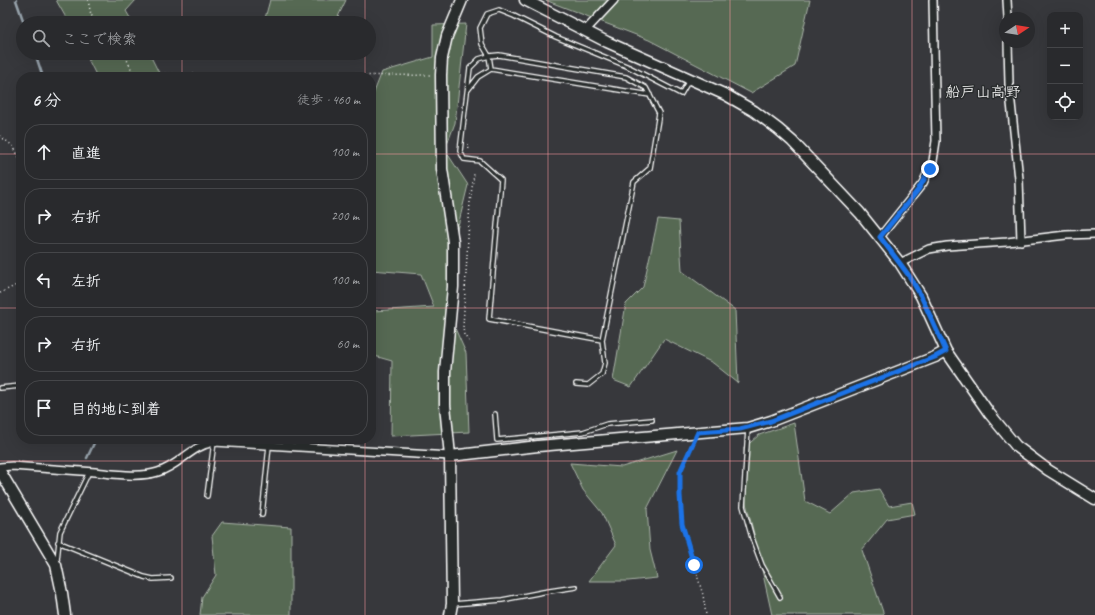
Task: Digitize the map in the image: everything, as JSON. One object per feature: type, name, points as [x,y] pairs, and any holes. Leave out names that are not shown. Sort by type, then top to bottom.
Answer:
[{"type":"street","points":[[450,615],[452,604],[450,456],[445,406],[446,372],[453,287],[453,263],[452,242],[442,169],[441,75],[442,58],[447,36],[462,0]]},
{"type":"street","points":[[526,0],[585,31],[646,60],[726,95],[754,111],[792,141],[860,213],[900,263],[921,296],[946,351],[989,413],[1016,446],[1048,470],[1095,499]]},
{"type":"street","points":[[585,31],[614,0]]},
{"type":"street","points":[[880,237],[923,183],[933,161],[936,141],[933,0]]},
{"type":"street","points":[[1007,0],[1008,12]]},
{"type":"street","points":[[1008,48],[1009,84],[1019,179],[1021,241]]},
{"type":"street","points":[[900,263],[914,255],[935,248],[1021,241],[1066,235],[1095,234]]},
{"type":"street","points":[[251,444],[450,456],[538,446],[748,428],[782,417],[928,360],[946,351]]},
{"type":"street","points":[[0,467],[12,466],[116,474],[150,474],[158,472],[174,464],[192,451],[206,444]]},
{"type":"street","points":[[0,471],[56,565],[65,615]]},
{"type":"lane","points":[[491,69],[489,56],[482,44],[480,28],[487,14],[499,10],[556,37],[629,67],[681,94],[690,79]]},
{"type":"lane","points":[[576,384],[588,385],[602,374],[605,363],[602,340],[634,182],[650,168],[659,113],[646,88],[626,77],[499,55],[479,59],[470,68],[460,151],[464,159],[480,161],[501,180],[489,319],[602,340]]},
{"type":"lane","points":[[467,90],[478,77],[491,69],[650,95]]},
{"type":"lane","points":[[0,388],[16,386]]},
{"type":"lane","points":[[495,414],[497,440],[583,432],[607,424],[652,420]]},
{"type":"lane","points":[[748,428],[743,506],[752,538],[762,565],[780,597]]},
{"type":"lane","points":[[207,496],[214,444]]},
{"type":"lane","points":[[262,515],[269,445]]},
{"type":"lane","points":[[56,565],[60,532],[89,472]]},
{"type":"lane","points":[[58,542],[144,577],[153,579],[171,578]]},
{"type":"lane","points":[[452,604],[502,600],[576,587]]},
{"type":"path","points":[[88,0],[92,16]]},
{"type":"path","points":[[127,60],[133,72]]},
{"type":"path","points":[[376,76],[441,75]]},
{"type":"path","points":[[0,136],[13,146],[16,151]]},
{"type":"path","points":[[467,141],[469,150]]},
{"type":"path","points":[[469,341],[464,335],[463,327],[470,202],[474,174]]},
{"type":"path","points":[[0,293],[16,285]]},
{"type":"path","points":[[698,432],[680,472],[680,495],[682,524],[703,595],[706,615]]},
{"type":"green space","points":[[56,0],[136,0],[126,11],[129,16],[65,16]]},
{"type":"green space","points":[[270,0],[346,0],[338,16],[266,16]]},
{"type":"green space","points":[[545,0],[810,0],[795,66],[751,93],[649,40]]},
{"type":"green space","points":[[466,24],[455,123],[445,150],[468,185],[456,234],[454,326],[466,353],[469,432],[391,436],[392,361],[376,356],[376,311],[434,307],[421,274],[376,270],[376,87],[382,72],[433,57],[433,25]]},
{"type":"green space","points":[[88,60],[152,60],[158,72],[94,72]]},
{"type":"green space","points":[[658,219],[679,221],[682,271],[735,310],[738,383],[713,363],[664,339],[631,387],[613,380],[626,304],[643,287]]},
{"type":"green space","points":[[794,423],[805,501],[830,514],[854,493],[879,489],[889,506],[912,502],[915,514],[887,519],[862,550],[884,615],[772,615],[746,503],[744,448],[759,435]]},
{"type":"green space","points":[[677,450],[647,509],[650,550],[657,578],[628,581],[589,581],[616,545],[602,513],[583,490],[570,463],[622,467]]},
{"type":"green space","points":[[222,522],[291,527],[291,615],[200,615],[202,597],[216,575],[212,536]]},
{"type":"waterway","points":[[16,0],[22,16]]},
{"type":"waterway","points":[[37,60],[41,72]]},
{"type":"waterway","points":[[87,458],[94,444]]},
{"type":"district","name":"船戸山高野","points":[[983,92]]},
{"type":"route","points":[[694,565],[682,524],[680,472],[698,432],[748,428],[771,421],[935,357],[946,351],[921,296],[910,277],[880,237],[893,223],[918,190],[930,169]]}]
